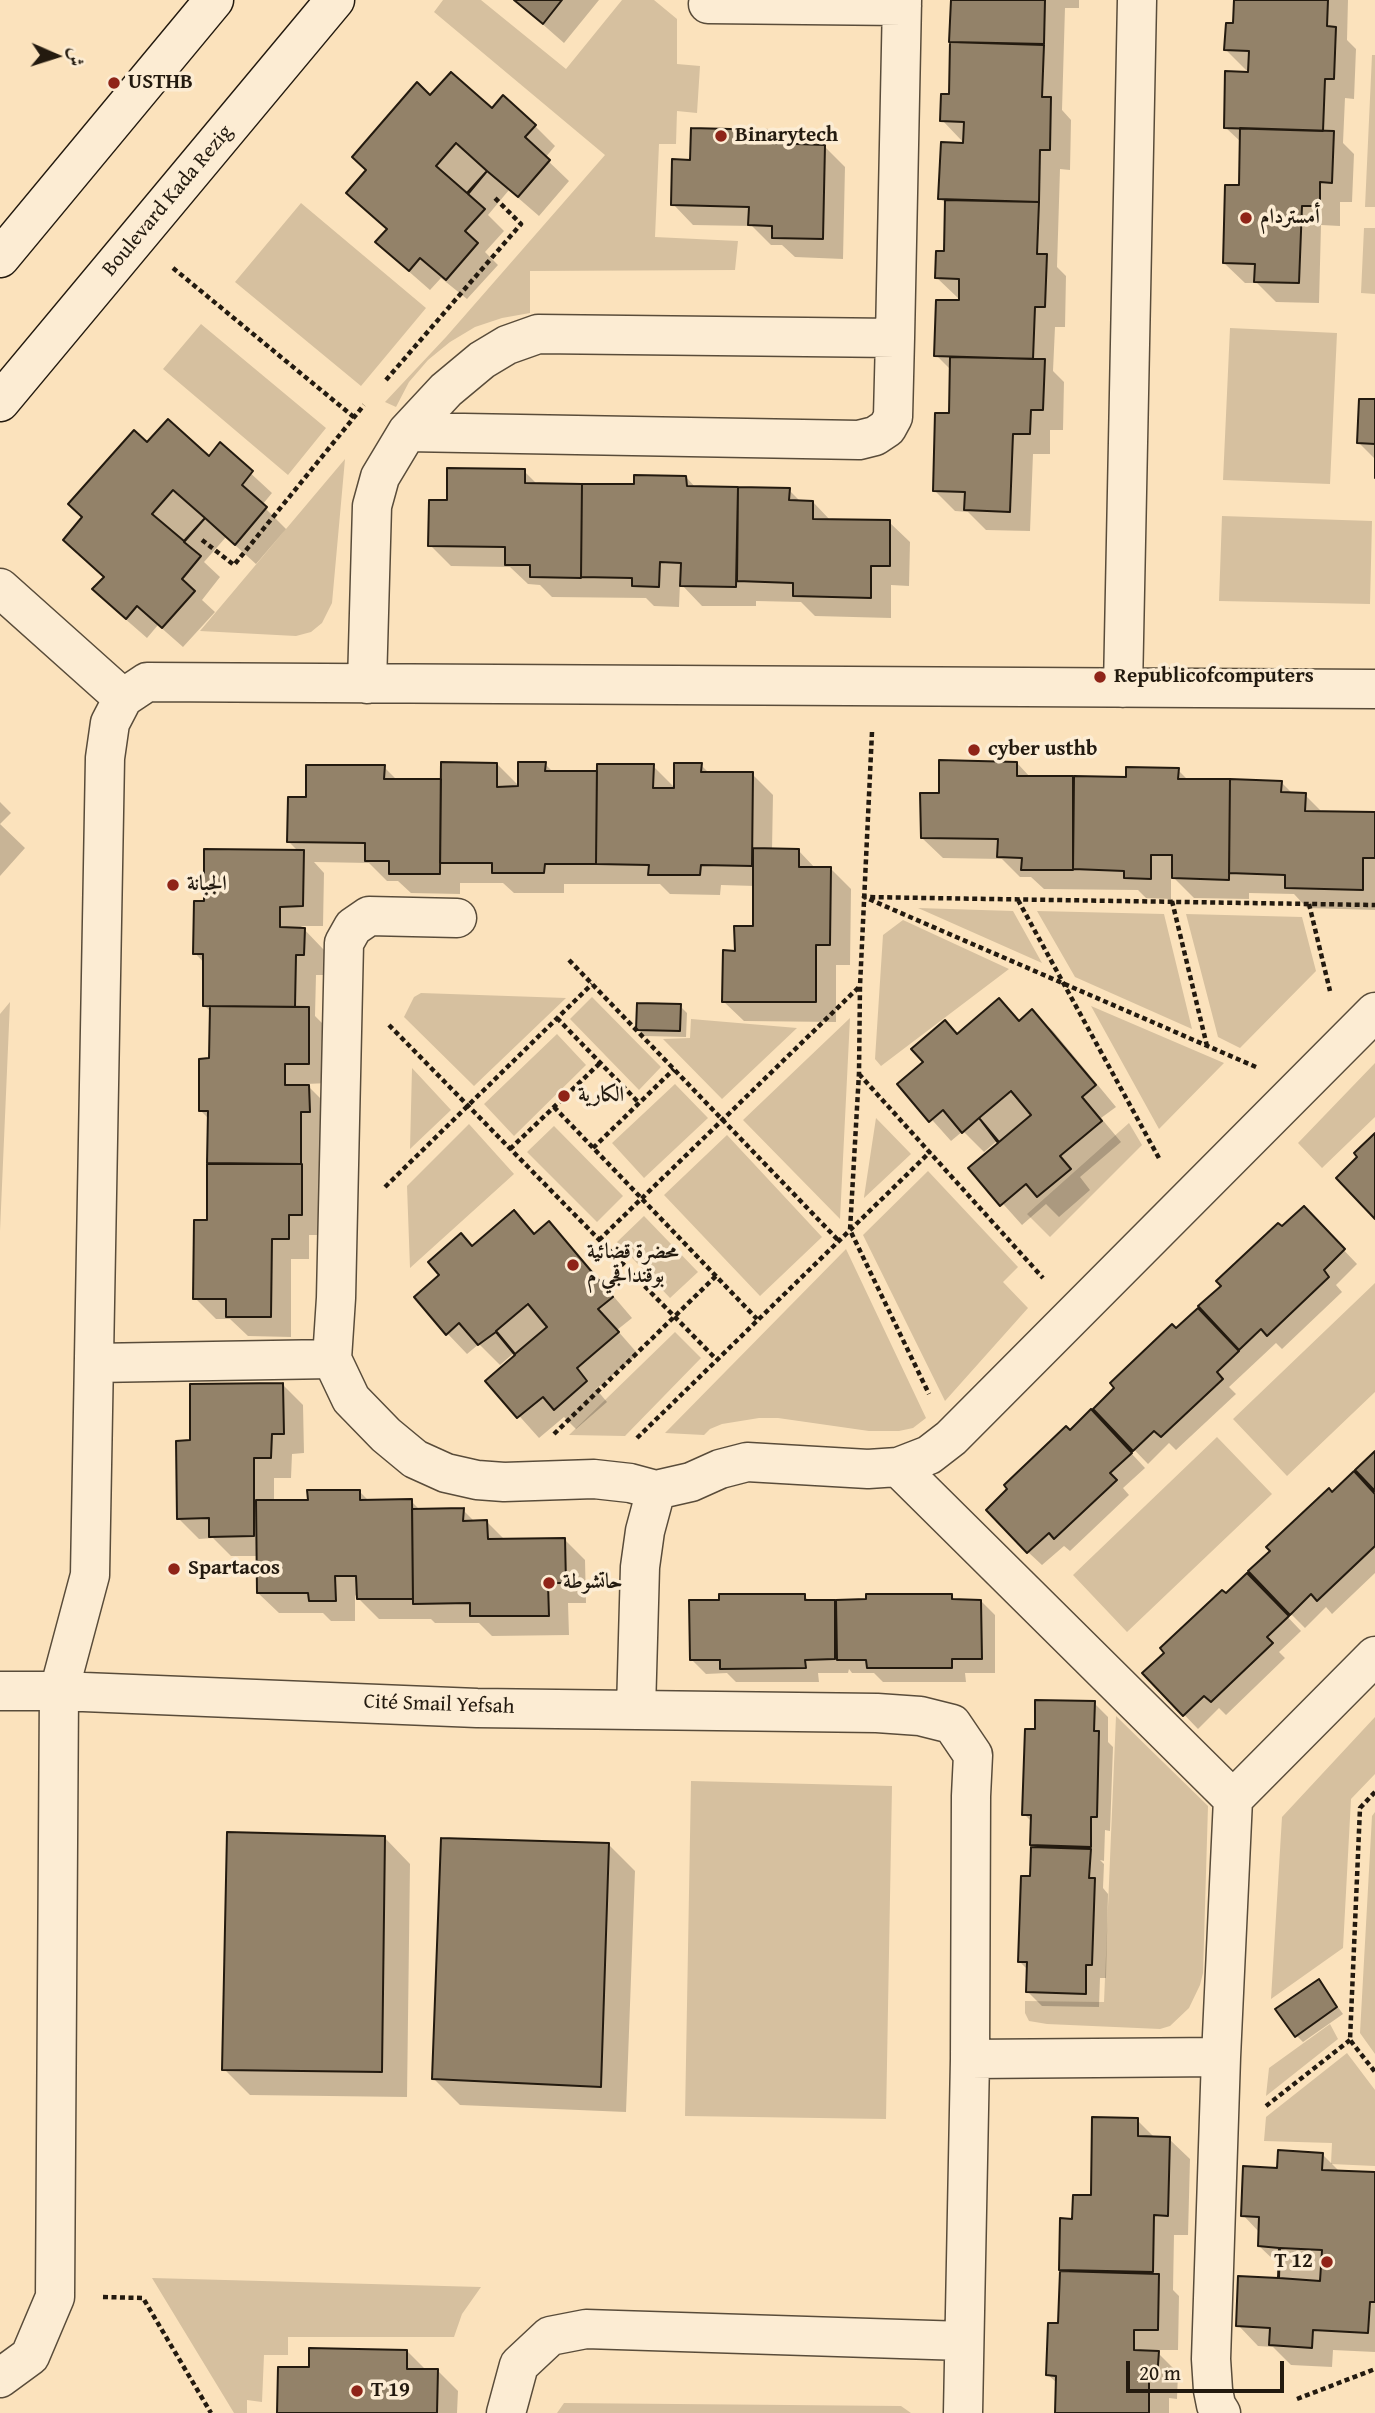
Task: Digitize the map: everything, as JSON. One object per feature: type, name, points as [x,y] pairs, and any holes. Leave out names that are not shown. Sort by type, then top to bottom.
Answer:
[{"type":"street","points":[[0,258],[214,0]]},
{"type":"street","name":"Boulevard Kada Rezig","points":[[0,402],[335,0]]},
{"type":"street","points":[[1124,688],[1137,0]]},
{"type":"street","points":[[402,441],[859,440],[875,436],[887,428],[893,417],[902,3],[708,4]]},
{"type":"street","points":[[367,684],[372,506],[380,477],[402,441],[446,390],[482,360],[507,345],[538,334],[895,338]]},
{"type":"street","points":[[0,589],[124,698]]},
{"type":"street","points":[[0,2378],[30,2356],[55,2297],[59,1690],[90,1575],[106,758],[110,723],[124,698],[147,682],[1375,689]]},
{"type":"street","points":[[457,918],[369,916],[353,927],[344,943],[336,1298],[332,1359],[351,1399],[386,1436],[415,1460],[446,1473],[477,1480],[504,1482],[594,1479],[630,1483],[656,1490],[691,1482],[720,1469],[747,1462],[898,1467],[929,1455],[951,1438],[1375,1012]]},
{"type":"street","points":[[94,1363],[332,1359]]},
{"type":"street","points":[[898,1467],[1233,1799]]},
{"type":"street","points":[[636,1710],[640,1567],[645,1531],[656,1490]]},
{"type":"street","points":[[1221,2413],[1213,2390],[1212,2359],[1221,2057],[1233,1799],[1375,1656]]},
{"type":"street","name":"Cité Smail Yefsah","points":[[0,1692],[59,1690],[477,1707],[877,1713],[920,1716],[952,1724],[973,1755],[963,2413]]},
{"type":"street","points":[[970,2059],[1221,2057]]},
{"type":"street","points":[[506,2413],[519,2365],[550,2336],[586,2329],[964,2342]]},
{"type":"path","points":[[380,387],[521,224],[495,198]]},
{"type":"path","points":[[137,238],[354,418],[402,441]]},
{"type":"path","points":[[202,540],[234,565],[372,397]]},
{"type":"path","points":[[874,687],[860,986],[859,1073],[849,1230],[951,1438]]},
{"type":"path","points":[[864,897],[1375,905]]},
{"type":"path","points":[[864,897],[1260,1068]]},
{"type":"path","points":[[1018,900],[1163,1165]]},
{"type":"path","points":[[1172,901],[1207,1046]]},
{"type":"path","points":[[1309,904],[1331,997]]},
{"type":"path","points":[[569,961],[838,1240]]},
{"type":"path","points":[[382,1191],[592,984]]},
{"type":"path","points":[[599,1240],[860,986]]},
{"type":"path","points":[[381,1017],[716,1359]]},
{"type":"path","points":[[558,1018],[639,1103]]},
{"type":"path","points":[[510,1149],[600,1063]]},
{"type":"path","points":[[593,1148],[674,1069]]},
{"type":"path","points":[[859,1073],[1047,1282]]},
{"type":"path","points":[[554,1107],[757,1319]]},
{"type":"path","points":[[594,1479],[930,1152]]},
{"type":"path","points":[[504,1482],[716,1276]]},
{"type":"path","points":[[1375,1792],[1360,1808],[1350,2040],[1375,2072]]},
{"type":"path","points":[[1219,2144],[1350,2040]]},
{"type":"path","points":[[55,2297],[143,2298],[211,2413]]},
{"type":"path","points":[[1297,2399],[1375,2369]]},
{"type":"shaded area","points":[[443,0],[481,0],[566,69],[622,0],[654,0],[677,19],[677,64],[700,66],[697,113],[677,111],[676,144],[659,144],[655,237],[738,241],[735,270],[530,271],[530,313],[475,327],[450,342],[428,360],[409,382],[396,407],[385,402],[446,337],[605,155],[434,12]]},
{"type":"shaded area","points":[[1372,55],[1375,55],[1375,207],[1365,207]]},
{"type":"shaded area","points":[[301,203],[426,308],[361,386],[235,282]]},
{"type":"shaded area","points":[[1364,228],[1375,228],[1375,294],[1361,293]]},
{"type":"shaded area","points":[[201,324],[326,428],[288,475],[163,369]]},
{"type":"shaded area","points":[[1230,328],[1337,333],[1330,484],[1223,480]]},
{"type":"shaded area","points":[[345,459],[332,603],[322,623],[311,632],[296,636],[200,631]]},
{"type":"shaded area","points":[[1222,516],[1372,521],[1370,604],[1219,601]]},
{"type":"shaded area","points":[[918,908],[1013,911],[1042,963]]},
{"type":"shaded area","points":[[1037,911],[1164,914],[1192,1029],[1075,977]]},
{"type":"shaded area","points":[[1186,914],[1302,917],[1316,971],[1240,1048],[1218,1037]]},
{"type":"shaded area","points":[[903,920],[1009,969],[881,1066],[875,1059],[883,935]]},
{"type":"shaded area","points":[[421,993],[566,998],[474,1086],[404,1017],[414,997]]},
{"type":"shaded area","points":[[592,997],[661,1067],[639,1090],[570,1019]]},
{"type":"shaded area","points":[[10,1002],[0,1231],[0,1014]]},
{"type":"shaded area","points":[[1091,1006],[1224,1063],[1159,1129]]},
{"type":"shaded area","points":[[850,1018],[840,1219],[743,1120]]},
{"type":"shaded area","points":[[691,1019],[797,1028],[722,1099],[663,1039],[690,1038]]},
{"type":"shaded area","points":[[557,1034],[586,1065],[514,1136],[484,1104]]},
{"type":"shaded area","points":[[1375,1063],[1375,1117],[1322,1168],[1298,1143]]},
{"type":"shaded area","points":[[412,1068],[451,1110],[410,1149]]},
{"type":"shaded area","points":[[675,1084],[708,1118],[644,1178],[612,1143]]},
{"type":"shaded area","points":[[876,1118],[911,1154],[864,1198],[864,1197]]},
{"type":"shaded area","points":[[1129,1123],[1142,1145],[1050,1237],[1027,1214]]},
{"type":"shaded area","points":[[469,1124],[514,1174],[410,1268],[407,1186]]},
{"type":"shaded area","points":[[554,1126],[623,1196],[597,1222],[527,1152]]},
{"type":"shaded area","points":[[727,1135],[822,1237],[760,1296],[664,1195]]},
{"type":"shaded area","points":[[928,1171],[1018,1267],[1003,1282],[1028,1308],[945,1401],[863,1235]]},
{"type":"shaded area","points":[[644,1216],[698,1272],[670,1298],[617,1242]]},
{"type":"shaded area","points":[[846,1249],[926,1418],[913,1428],[899,1431],[869,1431],[778,1418],[759,1418],[722,1424],[704,1435],[665,1433]]},
{"type":"shaded area","points":[[1375,1283],[1375,1392],[1287,1476],[1233,1419]]},
{"type":"shaded area","points":[[675,1332],[701,1358],[625,1436],[569,1435]]},
{"type":"shaded area","points":[[1217,1437],[1272,1494],[1127,1632],[1073,1575]]},
{"type":"shaded area","points":[[1116,1716],[1208,1806],[1203,1973],[1200,1985],[1189,2008],[1170,2026],[1160,2029],[1029,2021],[1025,2013],[1025,2001],[1104,2002]]},
{"type":"shaded area","points":[[1375,1717],[1375,1774],[1351,1799],[1343,1948],[1271,1999],[1282,1817]]},
{"type":"shaded area","points":[[691,1781],[892,1786],[886,2119],[685,2116]]},
{"type":"shaded area","points":[[1375,1812],[1375,2054],[1360,2033],[1372,1816]]},
{"type":"shaded area","points":[[1330,2024],[1338,2039],[1266,2096],[1269,2068]]},
{"type":"shaded area","points":[[1347,2053],[1375,2090],[1375,2166],[1331,2164],[1332,2143],[1264,2141],[1266,2117]]},
{"type":"shaded area","points":[[152,2278],[481,2287],[462,2314],[454,2337],[288,2337],[288,2355],[264,2355],[262,2402],[247,2400],[247,2413],[234,2413]]},
{"type":"shaded area","points":[[564,2403],[901,2406],[911,2413],[557,2413]]},
{"type":"building","points":[[514,0],[562,0],[543,24]]},
{"type":"building","points":[[951,0],[1045,0],[1044,44],[949,42]]},
{"type":"building","points":[[1234,0],[1328,0],[1327,26],[1336,27],[1334,79],[1325,79],[1323,131],[1224,128],[1225,71],[1248,72],[1249,51],[1224,50],[1226,23],[1233,23]]},
{"type":"building","points":[[950,42],[1044,45],[1042,97],[1051,97],[1050,150],[1040,150],[1039,202],[938,199],[941,142],[963,143],[964,122],[940,121],[941,94],[949,94]]},
{"type":"building","points":[[451,72],[492,108],[503,95],[536,125],[525,137],[550,160],[518,197],[487,171],[468,194],[485,209],[465,231],[478,243],[446,280],[420,258],[409,271],[375,242],[387,229],[346,193],[366,170],[352,157],[417,82],[430,95]]},
{"type":"building","points":[[691,128],[769,130],[768,143],[825,145],[823,239],[772,238],[772,226],[748,225],[749,207],[671,205],[672,159],[690,160]]},
{"type":"building","points":[[1240,128],[1334,131],[1332,183],[1320,182],[1320,206],[1302,206],[1299,283],[1254,282],[1255,264],[1223,263],[1225,185],[1239,185]]},
{"type":"building","points":[[456,143],[487,171],[467,193],[436,166]]},
{"type":"building","points":[[945,200],[1039,202],[1037,254],[1047,254],[1045,307],[1035,307],[1033,359],[934,356],[936,300],[959,300],[959,279],[935,278],[936,251],[944,251]]},
{"type":"building","points":[[950,357],[1045,359],[1043,410],[1031,410],[1030,434],[1013,434],[1010,512],[964,510],[965,492],[933,491],[935,413],[949,413]]},
{"type":"building","points":[[1359,399],[1375,399],[1375,444],[1357,443]]},
{"type":"building","points":[[168,419],[209,456],[220,442],[253,471],[242,485],[267,507],[235,545],[205,518],[184,542],[201,556],[182,579],[195,591],[162,628],[137,606],[126,619],[92,589],[104,577],[63,540],[82,517],[68,504],[134,430],[147,442]]},
{"type":"building","points":[[447,468],[525,469],[525,483],[582,484],[581,578],[530,577],[530,565],[505,565],[505,547],[428,546],[429,500],[447,500]]},
{"type":"building","points":[[634,475],[686,476],[687,486],[738,487],[736,587],[680,586],[681,563],[660,562],[659,587],[632,586],[632,578],[581,577],[582,484],[634,484]]},
{"type":"building","points":[[738,487],[790,488],[789,500],[813,501],[813,519],[890,520],[890,566],[871,566],[871,598],[793,596],[793,583],[737,581]]},
{"type":"building","points":[[173,490],[205,518],[184,541],[152,514]]},
{"type":"building","points":[[939,760],[1017,762],[1017,776],[1073,776],[1073,870],[1021,870],[1022,858],[997,857],[998,839],[921,838],[920,793],[939,793]]},
{"type":"building","points":[[441,762],[497,763],[497,787],[518,786],[518,762],[546,762],[545,771],[597,771],[596,864],[545,864],[544,873],[492,873],[492,863],[440,863]]},
{"type":"building","points":[[674,763],[702,763],[701,772],[753,772],[752,866],[701,865],[700,875],[648,875],[649,865],[596,864],[597,764],[654,764],[653,788],[674,788]]},
{"type":"building","points":[[306,765],[385,765],[384,779],[441,779],[440,874],[389,874],[389,861],[365,861],[365,843],[287,842],[288,797],[306,797]]},
{"type":"building","points":[[1126,767],[1179,768],[1178,779],[1230,779],[1229,880],[1172,878],[1172,855],[1151,855],[1151,879],[1124,878],[1124,871],[1073,869],[1074,776],[1126,777]]},
{"type":"building","points":[[1230,779],[1282,781],[1281,792],[1306,793],[1305,811],[1375,812],[1375,858],[1363,858],[1363,890],[1285,888],[1285,875],[1229,873]]},
{"type":"building","points":[[753,848],[799,849],[799,867],[831,867],[830,945],[816,945],[816,1002],[722,1002],[723,950],[735,951],[734,926],[753,926]]},
{"type":"building","points":[[204,849],[304,850],[303,906],[280,907],[280,927],[305,928],[304,955],[296,955],[295,1007],[203,1006],[203,954],[193,954],[194,901],[204,901]]},
{"type":"building","points":[[999,998],[1019,1021],[1032,1009],[1096,1085],[1082,1097],[1102,1121],[1060,1156],[1071,1169],[1037,1197],[1026,1184],[1000,1206],[968,1168],[998,1143],[979,1118],[962,1133],[943,1110],[929,1122],[897,1084],[923,1062],[911,1049],[945,1020],[957,1034]]},
{"type":"building","points":[[637,1003],[681,1004],[680,1031],[636,1030]]},
{"type":"building","points":[[210,1006],[309,1007],[309,1064],[285,1064],[285,1085],[309,1085],[310,1112],[301,1112],[301,1164],[207,1163],[208,1111],[199,1111],[199,1059],[209,1058]]},
{"type":"building","points":[[1011,1091],[1031,1115],[999,1142],[979,1118]]},
{"type":"building","points":[[1375,1133],[1375,1219],[1336,1178],[1357,1157],[1354,1153]]},
{"type":"building","points":[[207,1164],[302,1164],[302,1215],[289,1215],[289,1239],[272,1239],[271,1317],[226,1317],[226,1299],[193,1299],[194,1220],[207,1220]]},
{"type":"building","points":[[1304,1206],[1345,1249],[1324,1270],[1329,1277],[1267,1336],[1261,1329],[1239,1350],[1198,1306],[1221,1286],[1216,1281],[1278,1223],[1282,1226]]},
{"type":"building","points":[[514,1210],[534,1234],[549,1221],[613,1297],[598,1309],[619,1332],[577,1368],[587,1381],[554,1410],[543,1397],[517,1418],[485,1381],[515,1355],[496,1332],[478,1345],[459,1323],[446,1335],[414,1297],[439,1275],[428,1262],[461,1233],[472,1246]]},
{"type":"building","points":[[528,1304],[547,1327],[515,1354],[496,1331]]},
{"type":"building","points":[[1198,1308],[1239,1351],[1217,1372],[1223,1379],[1161,1437],[1154,1431],[1133,1451],[1093,1409],[1114,1388],[1110,1383],[1172,1324],[1176,1328]]},
{"type":"building","points":[[283,1383],[284,1434],[272,1434],[271,1458],[254,1458],[254,1536],[209,1537],[209,1518],[177,1519],[176,1441],[190,1440],[190,1384]]},
{"type":"building","points":[[1091,1409],[1132,1453],[1110,1473],[1117,1480],[1054,1539],[1049,1533],[1027,1553],[986,1510],[1007,1489],[1004,1485],[1066,1426],[1070,1430]]},
{"type":"building","points":[[1375,1451],[1375,1491],[1355,1470]]},
{"type":"building","points":[[1354,1471],[1375,1494],[1375,1546],[1317,1601],[1311,1594],[1290,1615],[1248,1571],[1270,1551],[1266,1547],[1329,1488],[1332,1492]]},
{"type":"building","points":[[307,1490],[360,1490],[360,1500],[412,1499],[413,1599],[357,1599],[356,1576],[335,1576],[336,1601],[309,1601],[308,1593],[257,1593],[256,1500],[308,1500]]},
{"type":"building","points":[[464,1508],[463,1521],[487,1520],[488,1539],[565,1538],[566,1583],[548,1583],[549,1616],[470,1616],[470,1603],[413,1604],[412,1509]]},
{"type":"building","points":[[1247,1573],[1289,1616],[1267,1637],[1273,1643],[1211,1702],[1204,1696],[1183,1716],[1142,1673],[1164,1653],[1160,1648],[1222,1590],[1226,1593]]},
{"type":"building","points":[[719,1594],[805,1594],[805,1600],[835,1600],[835,1659],[805,1660],[806,1668],[720,1669],[720,1660],[690,1660],[689,1600],[719,1600]]},
{"type":"building","points":[[866,1594],[952,1594],[952,1599],[981,1600],[982,1659],[952,1659],[952,1668],[867,1668],[866,1660],[837,1660],[836,1600],[866,1599]]},
{"type":"building","points":[[1035,1700],[1095,1701],[1094,1731],[1099,1731],[1097,1817],[1091,1817],[1091,1847],[1030,1845],[1031,1815],[1022,1815],[1025,1729],[1035,1729]]},
{"type":"building","points":[[227,1832],[385,1836],[382,2072],[222,2070]]},
{"type":"building","points":[[441,1838],[609,1843],[601,2087],[432,2079]]},
{"type":"building","points":[[1031,1847],[1091,1849],[1089,1878],[1095,1878],[1092,1965],[1086,1965],[1086,1994],[1026,1992],[1027,1962],[1018,1962],[1021,1876],[1030,1876]]},
{"type":"building","points":[[1319,1979],[1337,2007],[1295,2037],[1275,2009]]},
{"type":"building","points":[[1092,2117],[1138,2118],[1138,2136],[1170,2137],[1168,2216],[1154,2215],[1153,2272],[1059,2270],[1060,2218],[1072,2219],[1073,2195],[1091,2195]]},
{"type":"building","name":"T 12","points":[[1278,2150],[1323,2153],[1322,2170],[1375,2172],[1375,2302],[1370,2302],[1368,2333],[1313,2330],[1312,2348],[1269,2345],[1270,2328],[1236,2326],[1238,2276],[1278,2278],[1279,2248],[1258,2246],[1259,2217],[1241,2216],[1243,2166],[1277,2168]]},
{"type":"building","points":[[1280,2248],[1322,2250],[1320,2281],[1279,2278]]},
{"type":"building","points":[[1060,2271],[1159,2274],[1158,2330],[1134,2330],[1134,2350],[1159,2351],[1157,2379],[1149,2379],[1149,2413],[1055,2413],[1056,2376],[1046,2375],[1048,2323],[1058,2323]]},
{"type":"building","name":"T 19","points":[[309,2348],[407,2350],[407,2369],[438,2369],[437,2413],[277,2413],[278,2367],[309,2367]]},
{"type":"place","name":"USTHB","points":[[114,83]]},
{"type":"place","name":"Binarytech","points":[[721,136]]},
{"type":"place","name":"أمستردام","points":[[1246,218]]},
{"type":"place","name":"Republicofcomputers","points":[[1100,677]]},
{"type":"place","name":"cyber usthb","points":[[974,750]]},
{"type":"place","name":"الجبانة","points":[[173,885]]},
{"type":"place","name":"الكارية","points":[[564,1096]]},
{"type":"place","name":"محضرة قضائية بوقنداقجي م","points":[[573,1265]]},
{"type":"place","name":"Spartacos","points":[[174,1569]]},
{"type":"place","name":"حاتشوطة","points":[[549,1583]]},
{"type":"place","name":"T 12","points":[[1327,2262]]},
{"type":"place","name":"T 19","points":[[357,2391]]}]
